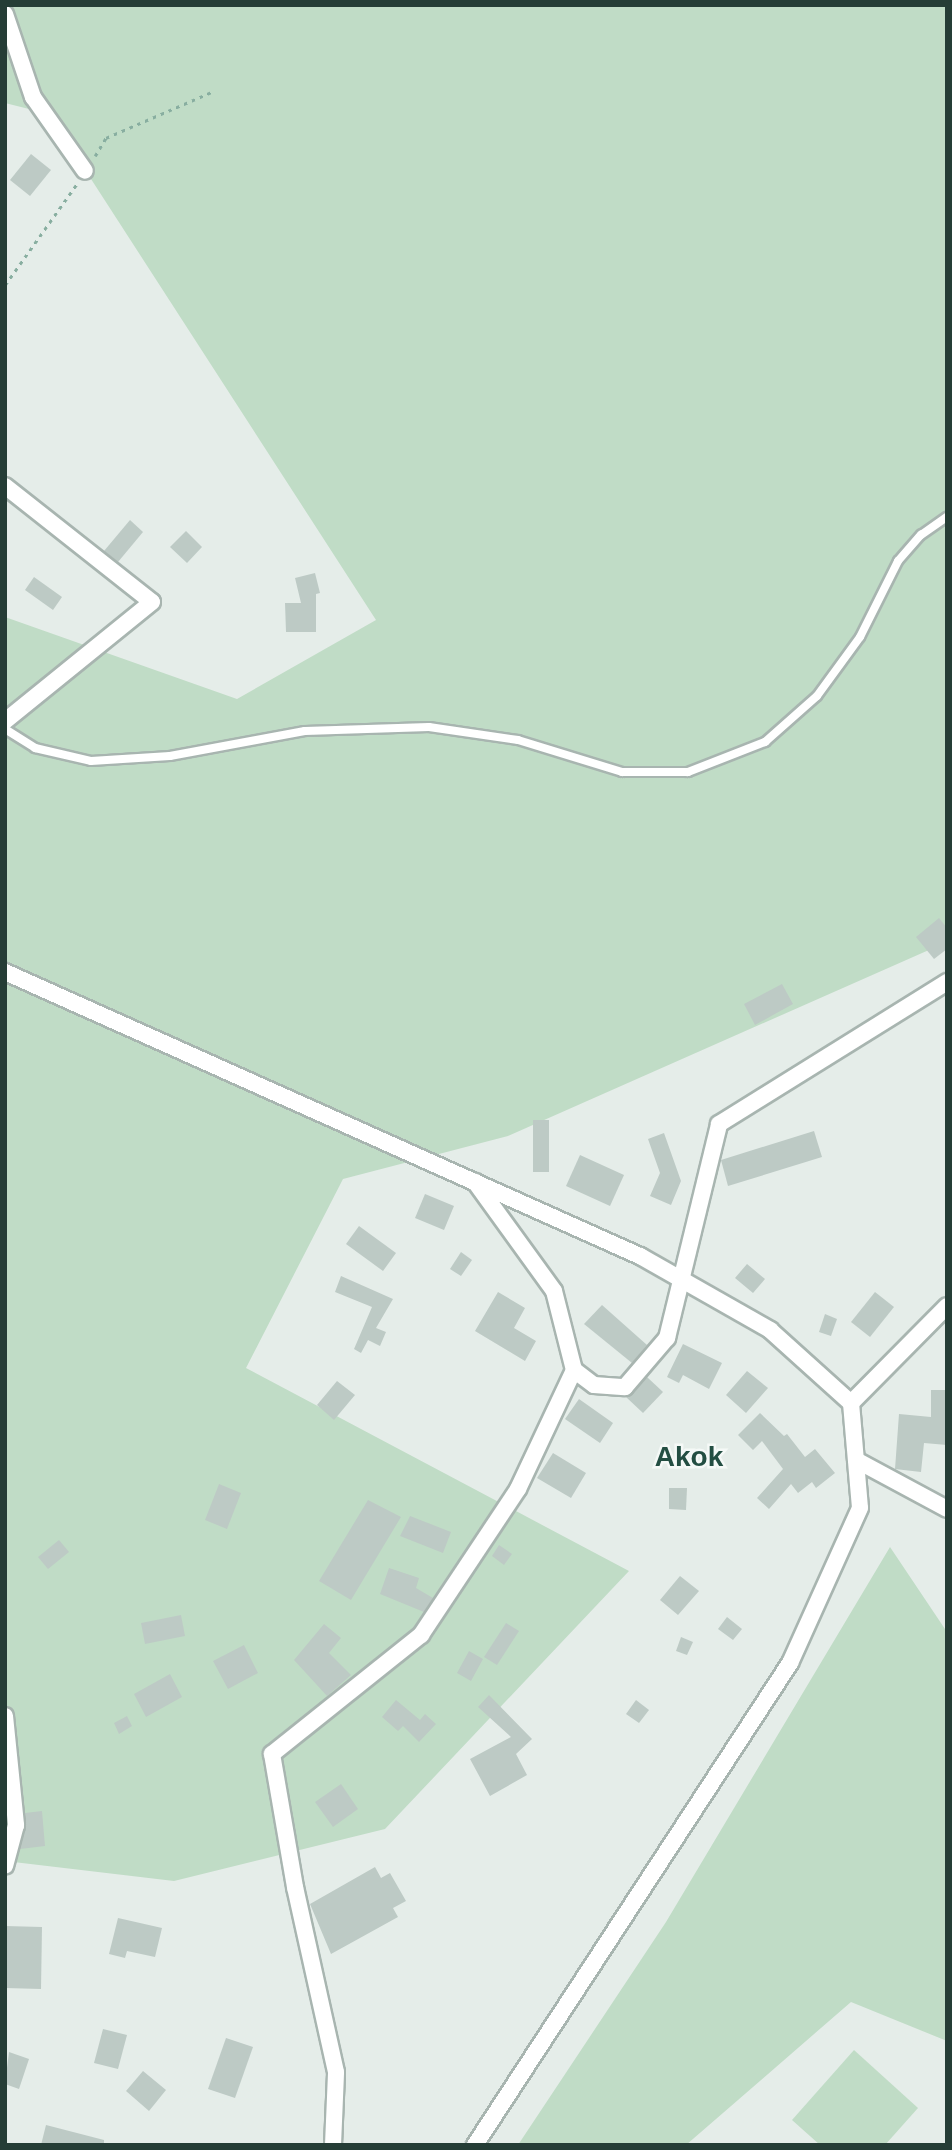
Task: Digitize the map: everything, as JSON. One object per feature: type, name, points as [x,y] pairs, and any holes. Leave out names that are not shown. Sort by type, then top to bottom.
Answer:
[{"type":"street","points":[[5,14],[33,97],[85,171]]},
{"type":"street","points":[[5,486],[152,602],[5,721]]},
{"type":"street","points":[[5,972],[640,1256],[770,1330],[851,1403],[860,1508],[790,1663],[475,2145]]},
{"type":"street","points":[[475,1182],[554,1291],[574,1370],[594,1385],[625,1387],[667,1338],[679,1278],[719,1124],[947,982]]},
{"type":"street","points":[[851,1403],[947,1306]]},
{"type":"street","points":[[333,2145],[336,2071],[295,1887],[272,1754],[421,1634],[518,1489],[574,1370]]},
{"type":"street","points":[[856,1460],[947,1509]]},
{"type":"street","points":[[5,1716],[16,1825],[5,1866]]},
{"type":"lane","points":[[5,729],[35,748],[91,761],[170,756],[305,731],[429,727],[518,740],[622,772],[688,772],[765,742],[817,695],[860,637],[898,561],[921,535],[947,517]]},
{"type":"green space","points":[[5,5],[947,5],[947,942],[508,1136],[343,1179],[246,1368],[629,1571],[385,1829],[174,1881],[5,1861],[5,617],[237,699],[376,620],[49,114],[5,103]]},
{"type":"green space","points":[[890,1547],[947,1632],[947,2041],[851,2002],[686,2145],[518,2145],[666,1922]]},
{"type":"green space","points":[[854,2050],[918,2108],[885,2145],[820,2145],[792,2120]]},
{"type":"building","points":[[31,154],[51,170],[30,196],[10,180]]},
{"type":"building","points":[[130,520],[143,532],[118,562],[104,551]]},
{"type":"building","points":[[186,531],[202,547],[187,563],[170,547]]},
{"type":"building","points":[[315,573],[320,593],[316,594],[316,632],[286,632],[285,603],[301,603],[295,578]]},
{"type":"building","points":[[34,577],[62,597],[53,610],[25,590]]},
{"type":"building","points":[[939,918],[947,928],[947,949],[934,959],[916,937]]},
{"type":"building","points":[[782,984],[793,1004],[755,1025],[744,1004]]},
{"type":"building","points":[[533,1120],[549,1120],[549,1172],[533,1172]]},
{"type":"building","points":[[814,1131],[822,1157],[728,1186],[721,1160]]},
{"type":"building","points":[[664,1133],[681,1181],[671,1205],[650,1196],[660,1173],[648,1139]]},
{"type":"building","points":[[580,1155],[624,1175],[610,1206],[566,1186]]},
{"type":"building","points":[[425,1194],[454,1206],[444,1230],[415,1218]]},
{"type":"building","points":[[359,1226],[396,1253],[383,1271],[346,1244]]},
{"type":"building","points":[[461,1252],[472,1260],[461,1276],[450,1269]]},
{"type":"building","points":[[747,1264],[765,1279],[753,1293],[735,1278]]},
{"type":"building","points":[[341,1276],[393,1299],[376,1328],[386,1332],[380,1346],[368,1340],[361,1353],[354,1349],[372,1307],[335,1292]]},
{"type":"building","points":[[498,1292],[525,1308],[514,1328],[536,1341],[525,1361],[475,1331]]},
{"type":"building","points":[[875,1292],[894,1307],[870,1337],[851,1322]]},
{"type":"building","points":[[602,1305],[647,1345],[632,1363],[584,1324]]},
{"type":"building","points":[[825,1314],[837,1319],[831,1336],[819,1332]]},
{"type":"building","points":[[683,1344],[722,1363],[709,1389],[683,1375],[679,1383],[667,1377]]},
{"type":"building","points":[[747,1371],[768,1388],[746,1413],[726,1395]]},
{"type":"building","points":[[647,1377],[663,1392],[643,1413],[626,1397]]},
{"type":"building","points":[[337,1381],[355,1395],[334,1420],[317,1405]]},
{"type":"building","points":[[931,1390],[947,1390],[947,1445],[924,1443],[921,1472],[895,1469],[899,1414],[931,1417]]},
{"type":"building","points":[[579,1399],[613,1423],[600,1443],[565,1419]]},
{"type":"building","points":[[760,1413],[784,1436],[787,1434],[805,1457],[815,1449],[835,1473],[816,1488],[812,1482],[798,1493],[791,1484],[769,1509],[757,1498],[783,1469],[762,1441],[753,1450],[738,1435]]},
{"type":"building","points":[[553,1453],[586,1473],[571,1498],[537,1478]]},
{"type":"building","points":[[219,1484],[241,1493],[227,1529],[205,1520]]},
{"type":"building","points":[[669,1488],[687,1488],[686,1510],[669,1509]]},
{"type":"building","points":[[368,1500],[401,1517],[351,1600],[319,1581]]},
{"type":"building","points":[[410,1516],[451,1532],[443,1553],[400,1536]]},
{"type":"building","points":[[59,1540],[69,1552],[48,1569],[38,1557]]},
{"type":"building","points":[[499,1545],[512,1554],[504,1565],[492,1556]]},
{"type":"building","points":[[389,1568],[419,1578],[416,1588],[433,1598],[424,1612],[380,1594]]},
{"type":"building","points":[[680,1576],[699,1591],[678,1615],[660,1600]]},
{"type":"building","points":[[181,1615],[185,1636],[145,1644],[141,1623]]},
{"type":"building","points":[[727,1617],[742,1629],[733,1640],[718,1629]]},
{"type":"building","points":[[506,1623],[519,1631],[497,1665],[484,1657]]},
{"type":"building","points":[[324,1624],[341,1638],[329,1653],[351,1675],[327,1696],[294,1660]]},
{"type":"building","points":[[681,1637],[693,1642],[687,1655],[676,1651]]},
{"type":"building","points":[[244,1645],[258,1673],[228,1689],[213,1661]]},
{"type":"building","points":[[469,1651],[483,1659],[471,1681],[457,1673]]},
{"type":"building","points":[[170,1674],[182,1697],[146,1717],[134,1694]]},
{"type":"building","points":[[489,1695],[532,1739],[516,1754],[527,1775],[490,1796],[470,1759],[511,1737],[478,1707]]},
{"type":"building","points":[[396,1700],[420,1720],[425,1714],[436,1724],[419,1742],[403,1726],[398,1731],[382,1717]]},
{"type":"building","points":[[636,1700],[649,1710],[639,1723],[626,1714]]},
{"type":"building","points":[[127,1716],[132,1726],[119,1734],[114,1723]]},
{"type":"building","points":[[341,1784],[358,1809],[333,1827],[315,1802]]},
{"type":"building","points":[[42,1811],[45,1846],[20,1849],[25,1813]]},
{"type":"building","points":[[375,1867],[381,1878],[390,1873],[406,1901],[393,1908],[398,1917],[331,1954],[310,1904]]},
{"type":"building","points":[[118,1918],[162,1928],[155,1957],[127,1951],[125,1958],[109,1954]]},
{"type":"building","points":[[5,1926],[42,1927],[41,1989],[5,1988]]},
{"type":"building","points":[[103,2029],[127,2035],[118,2069],[94,2063]]},
{"type":"building","points":[[226,2038],[253,2047],[235,2098],[208,2089]]},
{"type":"building","points":[[9,2052],[29,2059],[19,2089],[5,2084]]},
{"type":"building","points":[[143,2071],[166,2090],[149,2111],[126,2091]]},
{"type":"building","points":[[46,2125],[104,2140],[104,2145],[41,2145]]},
{"type":"district","name":"Akok","points":[[689,1457]]}]
